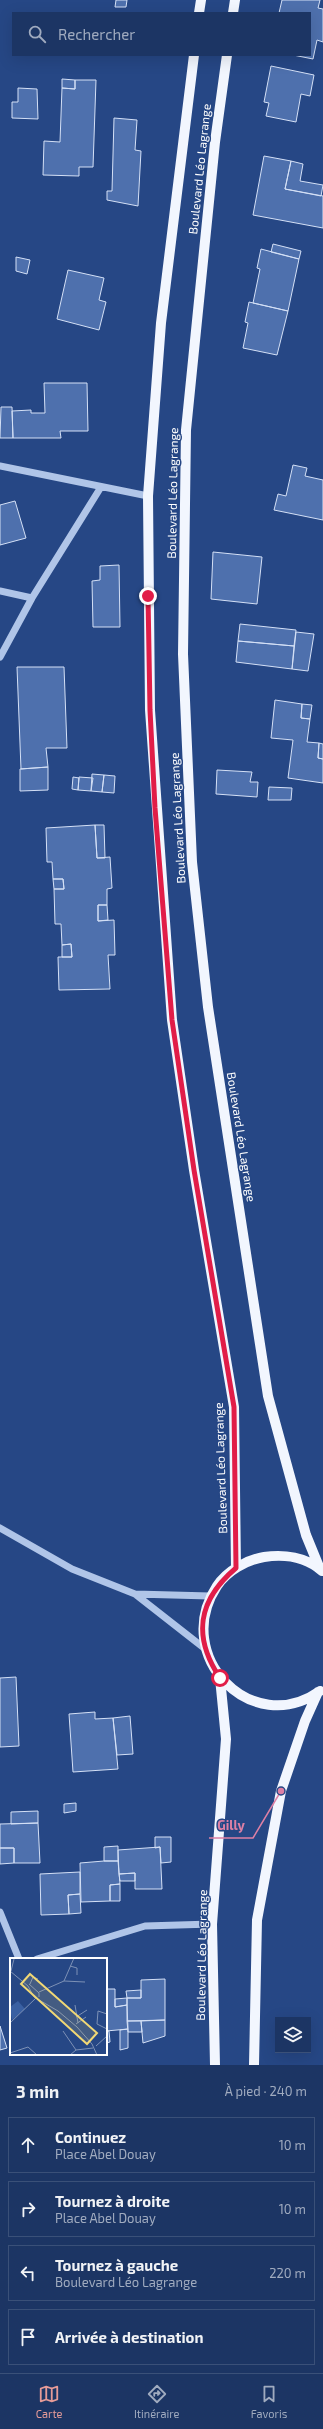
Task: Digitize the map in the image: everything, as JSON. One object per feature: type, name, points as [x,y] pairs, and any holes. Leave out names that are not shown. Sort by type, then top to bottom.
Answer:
[{"type":"main road","points":[[199,12],[201,0]]},
{"type":"main road","points":[[233,12],[235,0]]},
{"type":"main road","name":"Boulevard Léo Lagrange","points":[[194,56],[161,323],[148,496],[150,710],[171,1012],[194,1170],[234,1407],[236,1568]]},
{"type":"main road","name":"Boulevard Léo Lagrange","points":[[227,56],[215,142],[186,430],[183,654],[192,862],[208,1007],[268,1396],[306,1535],[321,1570]]},
{"type":"main road","points":[[321,1570],[300,1559],[278,1555],[256,1558],[236,1568],[221,1580],[210,1596],[202,1621],[204,1648],[211,1664],[220,1678],[236,1693],[256,1702],[278,1705],[299,1702],[321,1690]]},
{"type":"main road","name":"Boulevard Léo Lagrange","points":[[215,2065],[212,1924],[226,1739],[220,1678]]},
{"type":"main road","points":[[254,2065],[257,1920],[281,1791],[305,1721],[321,1690]]},
{"type":"street","points":[[0,466],[148,496]]},
{"type":"street","points":[[0,657],[32,598],[101,487]]},
{"type":"street","points":[[0,591],[32,598]]},
{"type":"street","points":[[0,1528],[72,1569],[135,1594],[204,1648]]},
{"type":"street","points":[[135,1594],[210,1596]]},
{"type":"street","points":[[0,1912],[19,1958]]},
{"type":"street","points":[[40,1958],[145,1926],[212,1924]]},
{"type":"building","points":[[116,0],[127,0],[126,7],[115,7]]},
{"type":"building","points":[[282,0],[320,0],[318,8],[323,9],[323,42],[317,40],[313,59],[298,56],[311,56],[311,12],[279,12]]},
{"type":"building","points":[[271,66],[314,75],[310,96],[301,94],[296,122],[266,116],[269,103],[264,102]]},
{"type":"building","points":[[62,79],[75,80],[75,89],[62,88]]},
{"type":"building","points":[[75,80],[96,80],[93,167],[79,167],[79,176],[43,175],[44,141],[60,142],[62,88],[75,89]]},
{"type":"building","points":[[18,88],[37,89],[38,119],[12,118],[12,102],[18,102]]},
{"type":"building","points":[[114,118],[137,120],[135,150],[141,151],[138,206],[107,200],[107,191],[112,191]]},
{"type":"building","points":[[264,156],[291,161],[285,189],[323,196],[323,228],[253,215]]},
{"type":"building","points":[[291,161],[303,164],[300,181],[323,185],[321,196],[285,189]]},
{"type":"building","points":[[273,244],[301,251],[299,259],[271,252]]},
{"type":"building","points":[[261,249],[299,259],[288,311],[253,303],[260,269],[257,268]]},
{"type":"building","points":[[16,257],[30,260],[27,274],[16,271]]},
{"type":"building","points":[[68,270],[104,278],[99,300],[106,302],[99,330],[57,319]]},
{"type":"building","points":[[249,302],[288,311],[277,355],[243,348],[248,323],[245,322]]},
{"type":"building","points":[[44,383],[87,383],[88,431],[60,431],[61,438],[13,438],[12,411],[31,410],[31,413],[45,413]]},
{"type":"building","points":[[1,407],[12,407],[13,438],[0,438]]},
{"type":"building","points":[[293,465],[307,468],[305,476],[323,480],[323,520],[274,510],[278,494],[286,496]]},
{"type":"building","points":[[15,501],[26,538],[0,545],[0,505]]},
{"type":"building","points":[[213,552],[262,557],[257,604],[211,599]]},
{"type":"building","points":[[119,565],[120,627],[93,627],[92,581],[100,580],[100,566]]},
{"type":"building","points":[[240,624],[296,630],[294,646],[238,641]]},
{"type":"building","points":[[296,632],[314,634],[308,671],[292,669]]},
{"type":"building","points":[[238,641],[294,646],[292,669],[236,662]]},
{"type":"building","points":[[17,667],[64,667],[67,748],[46,748],[48,767],[21,769]]},
{"type":"building","points":[[275,700],[302,704],[301,718],[310,719],[307,742],[319,743],[318,758],[323,759],[323,783],[288,778],[293,740],[271,738]]},
{"type":"building","points":[[302,704],[312,705],[310,719],[301,718]]},
{"type":"building","points":[[319,743],[323,744],[323,759],[318,758]]},
{"type":"building","points":[[48,767],[48,790],[20,791],[20,769]]},
{"type":"building","points":[[217,770],[252,772],[250,782],[258,782],[257,797],[216,794]]},
{"type":"building","points":[[92,774],[104,775],[102,792],[91,791]]},
{"type":"building","points":[[104,775],[115,776],[114,793],[102,792]]},
{"type":"building","points":[[73,777],[79,778],[78,790],[72,789]]},
{"type":"building","points":[[79,777],[93,778],[91,791],[78,790]]},
{"type":"building","points":[[269,787],[292,788],[291,800],[268,800]]},
{"type":"building","points":[[95,825],[97,858],[110,857],[112,888],[107,889],[107,905],[98,905],[98,921],[114,920],[115,955],[108,955],[110,989],[59,990],[58,957],[72,957],[71,944],[62,945],[61,924],[55,924],[54,889],[64,889],[63,879],[53,879],[52,862],[47,862],[46,828]]},
{"type":"building","points":[[95,825],[104,825],[105,858],[97,858]]},
{"type":"building","points":[[53,879],[63,879],[64,889],[54,889]]},
{"type":"building","points":[[98,905],[107,905],[108,920],[98,921]]},
{"type":"building","points":[[71,944],[72,957],[62,957],[62,945]]},
{"type":"building","points":[[16,1677],[19,1746],[0,1747],[0,1678]]},
{"type":"building","points":[[95,1712],[95,1719],[113,1718],[118,1769],[73,1772],[69,1714]]},
{"type":"building","points":[[130,1716],[133,1754],[117,1755],[113,1718]]},
{"type":"building","points":[[76,1803],[76,1811],[64,1813],[64,1804]]},
{"type":"building","points":[[38,1811],[38,1823],[11,1824],[11,1812]]},
{"type":"building","points":[[38,1823],[40,1863],[14,1863],[14,1848],[0,1848],[0,1824]]},
{"type":"building","points":[[155,1837],[171,1837],[171,1862],[161,1863],[160,1847],[155,1848]]},
{"type":"building","points":[[118,1846],[118,1861],[104,1861],[104,1847]]},
{"type":"building","points":[[160,1847],[162,1889],[135,1889],[135,1873],[119,1874],[118,1850]]},
{"type":"building","points":[[0,1848],[14,1848],[14,1863],[0,1864]]},
{"type":"building","points":[[118,1861],[120,1884],[110,1885],[110,1901],[81,1902],[80,1863]]},
{"type":"building","points":[[80,1872],[80,1894],[68,1895],[69,1914],[41,1915],[40,1874]]},
{"type":"building","points":[[135,1873],[135,1881],[120,1881],[119,1874]]},
{"type":"building","points":[[120,1884],[120,1901],[110,1901],[110,1885]]},
{"type":"building","points":[[80,1894],[81,1913],[69,1914],[68,1895]]},
{"type":"building","points":[[165,1979],[165,2020],[127,2021],[127,1998],[141,1998],[141,1980]]},
{"type":"building","points":[[107,1989],[115,1989],[115,2007],[127,2005],[128,2029],[107,2031]]},
{"type":"building","points":[[141,1990],[141,1998],[127,1998],[126,1991]]},
{"type":"building","points":[[127,1998],[127,2005],[115,2007],[115,1999]]},
{"type":"building","points":[[165,2020],[165,2036],[143,2043],[141,2021]]},
{"type":"building","points":[[127,2021],[141,2021],[142,2032],[128,2032]]},
{"type":"building","points":[[0,2026],[7,2048],[0,2050]]},
{"type":"building","points":[[128,2029],[128,2048],[120,2050],[120,2030]]},
{"type":"building","points":[[107,2031],[109,2031],[110,2042],[107,2043]]},
{"type":"place","name":"Gilly","points":[[281,1791]]},
{"type":"route","points":[[148,596],[150,710],[155,808],[172,1020],[194,1170],[234,1407],[236,1568],[221,1580],[210,1596],[202,1621],[204,1648],[211,1664],[220,1678]]}]
